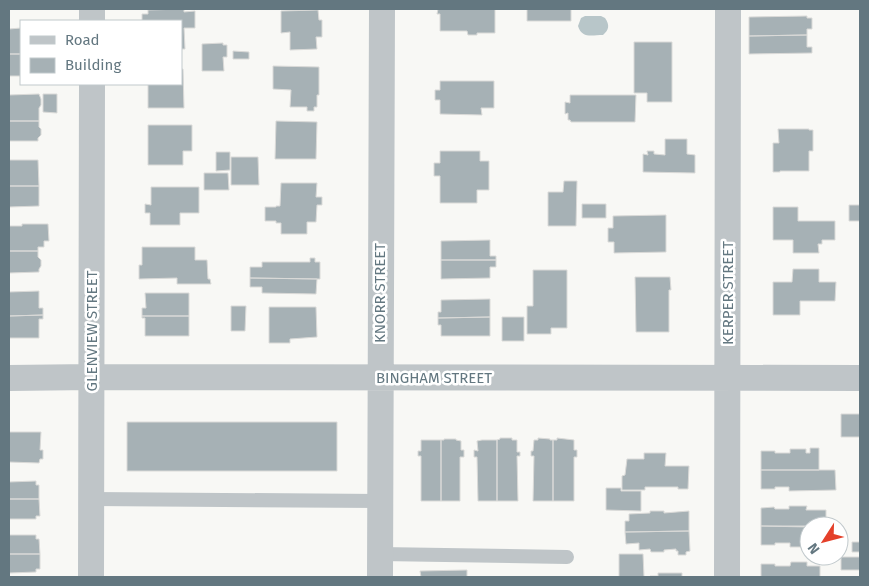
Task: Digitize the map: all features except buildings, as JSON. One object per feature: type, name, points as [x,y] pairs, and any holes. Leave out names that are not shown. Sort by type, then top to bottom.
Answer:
[{"type":"street","name":"KNORR STREET","points":[[380,566],[382,9]]},
{"type":"street","name":"KERPER STREET","points":[[728,9],[728,577]]},
{"type":"street","name":"GLENVIEW STREET","points":[[91,577],[92,85]]},
{"type":"street","name":"BINGHAM STREET","points":[[9,378],[860,378]]},
{"type":"lane","points":[[92,499],[380,501]]},
{"type":"lane","points":[[380,566],[566,557]]},
{"type":"shaded area","points":[[585,16],[601,16],[605,18],[608,25],[607,31],[603,35],[585,35],[582,33],[578,26],[581,18]]}]
